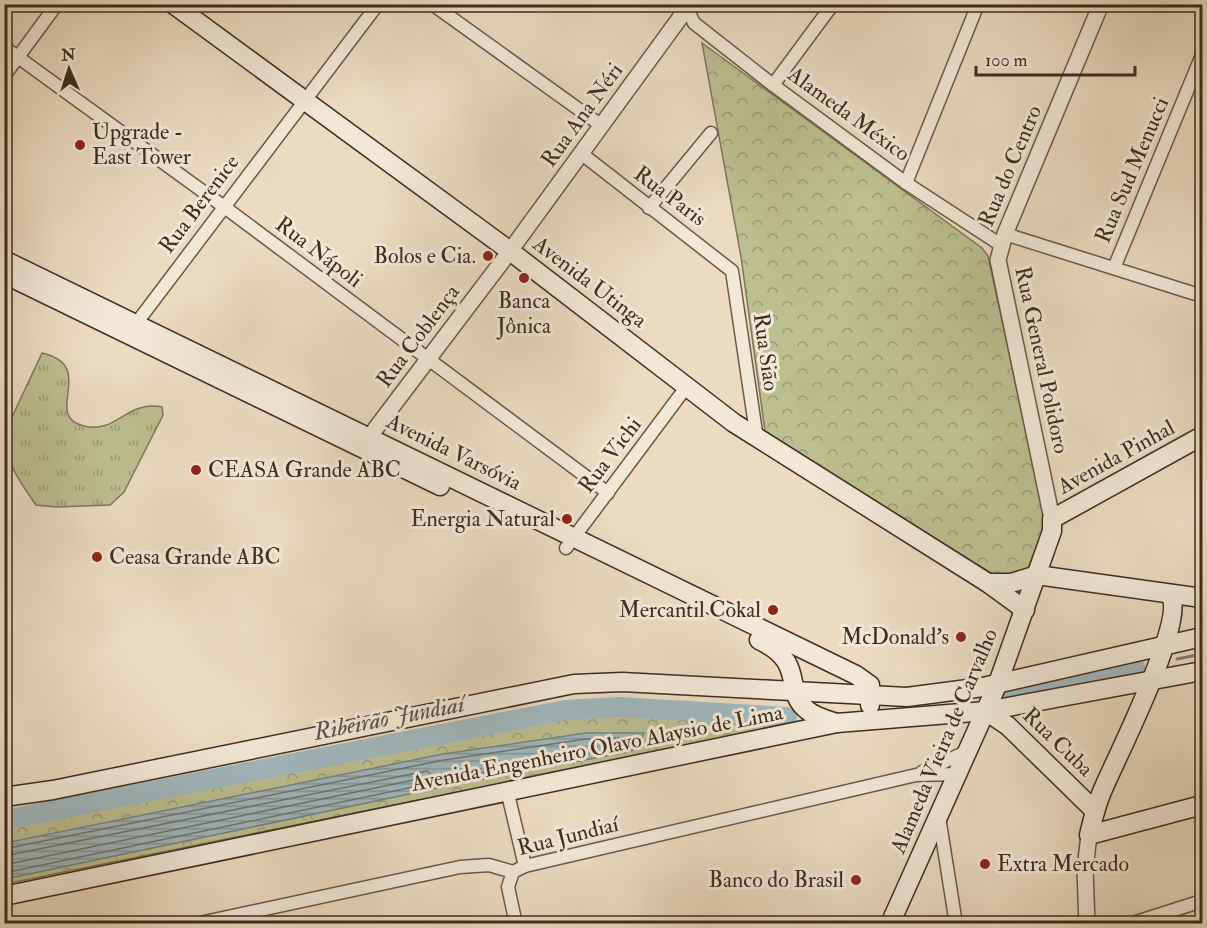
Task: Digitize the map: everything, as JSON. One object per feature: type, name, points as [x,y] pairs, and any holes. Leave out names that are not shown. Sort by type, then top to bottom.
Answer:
[{"type":"main road","name":"Avenida Utinga","points":[[173,4],[510,251],[757,439],[988,583],[1025,610]]},
{"type":"main road","name":"Avenida Varsóvia","points":[[4,260],[132,329],[570,543],[775,648],[787,661],[807,710],[837,723]]},
{"type":"main road","name":"Avenida Varsóvia","points":[[4,274],[132,329]]},
{"type":"main road","name":"Avenida Pinhal","points":[[1052,519],[1203,436]]},
{"type":"main road","name":"Alameda Vieira de Carvalho","points":[[889,922],[987,711],[1052,531],[1052,519]]},
{"type":"main road","name":"Avenida Varsóvia","points":[[570,543],[864,679],[870,685],[872,697]]},
{"type":"main road","points":[[988,583],[1011,583],[1037,575],[1203,598]]},
{"type":"main road","points":[[1170,594],[1174,605],[1153,679],[1095,811],[1089,835],[1203,805]]},
{"type":"main road","name":"Avenida Engenheiro Olavo Alaysio de Lima","points":[[4,797],[53,790],[574,684],[622,682],[795,685],[872,697],[907,698],[998,683],[1203,637]]},
{"type":"main road","points":[[795,685],[802,669],[842,668]]},
{"type":"main road","name":"Avenida Engenheiro Olavo Alaysio de Lima","points":[[4,896],[837,723],[987,711],[1203,671]]},
{"type":"main road","points":[[858,720],[866,713],[872,697]]},
{"type":"main road","name":"Rua Cuba","points":[[987,711],[1008,726],[1095,811]]},
{"type":"street","points":[[4,76],[57,4]]},
{"type":"street","name":"Rua Berenice","points":[[132,329],[378,4]]},
{"type":"street","points":[[432,4],[602,126]]},
{"type":"street","points":[[773,85],[833,4]]},
{"type":"street","points":[[906,183],[978,4]]},
{"type":"street","name":"Rua do Centro","points":[[1003,240],[1101,4]]},
{"type":"street","name":"Rua Ana Néri","points":[[510,251],[687,7]]},
{"type":"street","name":"Alameda México","points":[[687,7],[694,23],[773,85],[906,183],[1003,240],[1113,268],[1203,296]]},
{"type":"street","name":"Rua Nápoli","points":[[4,47],[223,206],[608,493]]},
{"type":"street","name":"Rua Sud Menucci","points":[[1113,268],[1203,55]]},
{"type":"street","points":[[649,208],[711,134]]},
{"type":"street","name":"Rua Paris","points":[[582,154],[732,272]]},
{"type":"street","name":"Rua General Polidoro","points":[[1003,240],[999,267],[1052,519]]},
{"type":"street","name":"Rua Coblença","points":[[367,443],[510,251]]},
{"type":"street","name":"Rua Sião","points":[[732,272],[757,439]]},
{"type":"street","name":"Rua Vichi","points":[[570,543],[687,386]]},
{"type":"street","name":"Rua Jundiaí","points":[[195,924],[460,867],[489,865],[519,869],[916,775],[968,751]]},
{"type":"street","name":"Rua Jundiaí","points":[[916,775],[958,774]]},
{"type":"street","points":[[507,790],[519,869],[508,887],[516,924]]},
{"type":"street","points":[[939,815],[956,924]]},
{"type":"street","points":[[1087,924],[1086,869],[1089,835]]},
{"type":"street","points":[[1130,924],[1203,901]]},
{"type":"green space","points":[[702,43],[982,248],[988,256],[1044,515],[1042,533],[1028,569],[1009,577],[992,574],[765,431],[741,257]]},
{"type":"green space","points":[[42,353],[58,359],[67,368],[69,379],[67,412],[72,421],[84,426],[95,427],[114,422],[139,408],[162,407],[163,415],[124,492],[110,505],[56,507],[36,505],[14,471],[7,452],[5,432]]},
{"type":"green space","points":[[615,711],[782,722],[784,726],[5,884],[5,827],[536,720]]},
{"type":"water","points":[[586,733],[644,733],[638,748],[627,752],[471,781],[5,879],[5,843],[443,754]]},
{"type":"waterway","name":"Ribeirão Jundiaí","points":[[1177,659],[1202,654]]},
{"type":"waterway","name":"Ribeirão Jundiaí","points":[[1009,694],[1135,667]]},
{"type":"waterway","name":"Ribeirão Jundiaí","points":[[4,820],[565,710],[619,707],[787,717]]},
{"type":"place","name":"Upgrade - East Tower","points":[[80,145]]},
{"type":"place","name":"Bolos e Cia.","points":[[488,256]]},
{"type":"place","name":"Banca Jônica","points":[[524,278]]},
{"type":"place","name":"CEASA Grande ABC","points":[[196,470]]},
{"type":"place","name":"Energia Natural","points":[[567,519]]},
{"type":"place","name":"Ceasa Grande ABC","points":[[97,557]]},
{"type":"place","name":"Mercantil Cokal","points":[[773,610]]},
{"type":"place","name":"McDonald's","points":[[961,637]]},
{"type":"place","name":"Extra Mercado","points":[[985,864]]},
{"type":"place","name":"Banco do Brasil","points":[[856,880]]}]
